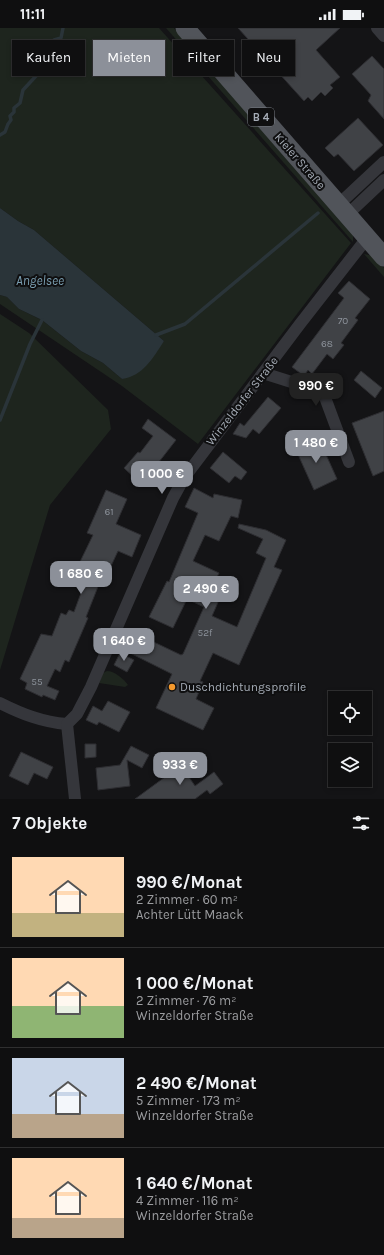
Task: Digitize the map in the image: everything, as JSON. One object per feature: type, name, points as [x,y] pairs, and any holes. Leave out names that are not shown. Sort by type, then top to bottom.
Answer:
[{"type":"main road","name":"Kieler Straße","points":[[185,28],[384,257]]},
{"type":"street","points":[[377,28],[384,36]]},
{"type":"street","points":[[343,210],[384,162]]},
{"type":"street","points":[[343,210],[384,180]]},
{"type":"street","name":"Winzeldorfer Straße","points":[[67,724],[77,714],[91,687],[173,498],[184,478],[367,238]]},
{"type":"street","points":[[263,373],[323,392],[349,462]]},
{"type":"street","points":[[0,703],[19,713],[47,722],[67,724],[75,799]]},
{"type":"shaded area","points":[[0,28],[159,28],[173,44],[173,76],[202,76],[351,243],[198,444],[122,386],[0,304],[0,295],[7,297],[19,309],[42,320],[81,351],[103,363],[122,379],[164,341],[34,230],[0,208]]},
{"type":"shaded area","points":[[166,28],[174,28],[184,40],[176,40]]},
{"type":"shaded area","points":[[208,76],[216,76],[353,233],[353,242]]},
{"type":"shaded area","points":[[364,254],[374,256],[384,268],[384,277]]},
{"type":"shaded area","points":[[0,314],[29,333],[108,410],[111,429],[50,505],[0,670]]},
{"type":"shaded area","points":[[107,671],[113,672],[119,676],[128,685],[125,687],[99,683],[103,673]]},
{"type":"water","name":"Angelsee","points":[[0,208],[34,230],[164,341],[142,370],[122,379],[103,363],[81,351],[42,320],[19,309],[7,297],[0,295]]},
{"type":"building","points":[[238,28],[340,28],[316,50],[340,77],[330,85],[333,88],[325,96],[321,92],[312,101],[308,97],[304,101],[281,76],[295,76],[295,40],[249,40]]},
{"type":"building","points":[[372,56],[384,69],[384,119],[368,101],[371,95],[352,74]]},
{"type":"building","points":[[358,118],[383,145],[354,171],[338,154],[334,157],[325,148]]},
{"type":"building","points":[[349,281],[370,299],[355,318],[358,320],[341,343],[344,345],[333,359],[327,354],[312,374],[308,370],[304,376],[292,367],[344,298],[338,293]]},
{"type":"building","points":[[361,371],[382,388],[375,398],[354,380]]},
{"type":"building","points":[[268,397],[281,408],[259,434],[253,429],[246,438],[233,434],[240,423],[244,426]]},
{"type":"building","points":[[384,411],[384,471],[373,476],[352,423]]},
{"type":"building","points":[[148,419],[176,440],[155,467],[158,470],[147,482],[142,478],[138,481],[124,468],[138,452],[140,453],[153,436],[142,428]]},
{"type":"building","points":[[319,439],[337,479],[314,490],[296,450]]},
{"type":"building","points":[[223,452],[247,472],[241,480],[235,476],[229,483],[210,468]]},
{"type":"building","points":[[194,488],[213,498],[214,494],[242,500],[238,518],[231,516],[219,541],[205,535],[193,561],[219,573],[208,596],[219,600],[212,616],[237,627],[266,558],[256,553],[263,539],[238,528],[239,524],[266,530],[286,540],[274,567],[282,570],[239,665],[213,653],[200,681],[203,682],[196,699],[214,708],[203,730],[156,708],[172,674],[130,653],[139,635],[181,655],[183,654],[204,607],[187,599],[173,628],[149,617],[167,581],[169,582],[198,513],[185,507]]},
{"type":"building","points":[[106,490],[127,499],[116,524],[141,535],[132,557],[118,551],[104,581],[101,579],[86,617],[88,618],[69,662],[65,660],[60,672],[55,669],[47,686],[59,691],[55,700],[43,695],[42,697],[25,689],[27,683],[20,679],[41,634],[52,636],[61,613],[66,615],[69,610],[74,612],[88,574],[77,568],[93,535],[87,533]]},
{"type":"building","points":[[120,653],[134,660],[127,672],[114,665]]},
{"type":"building","points":[[108,701],[130,712],[119,732],[99,722],[97,725],[86,720],[93,706],[102,711]]},
{"type":"building","points":[[85,744],[96,744],[96,757],[85,758]]},
{"type":"building","points":[[131,746],[149,755],[142,768],[127,760],[130,786],[98,790],[96,768],[120,765]]},
{"type":"building","points":[[21,752],[53,767],[47,779],[34,773],[28,785],[9,776]]},
{"type":"building","points":[[170,764],[172,766],[175,764],[177,768],[181,765],[195,786],[214,772],[223,784],[210,794],[207,790],[195,799],[135,799],[165,777],[160,771]]},
{"type":"waterway","points":[[0,135],[5,132],[11,120],[10,116],[14,112],[14,108],[20,103],[23,90],[36,76],[38,65],[44,60],[45,53],[49,50],[54,40],[61,38],[63,28]]},
{"type":"waterway","points":[[156,335],[185,324],[318,213]]},
{"type":"waterway","points":[[0,420],[30,344],[42,320]]},
{"type":"place","name":"Duschdichtungsprofile","points":[[172,687]]}]
